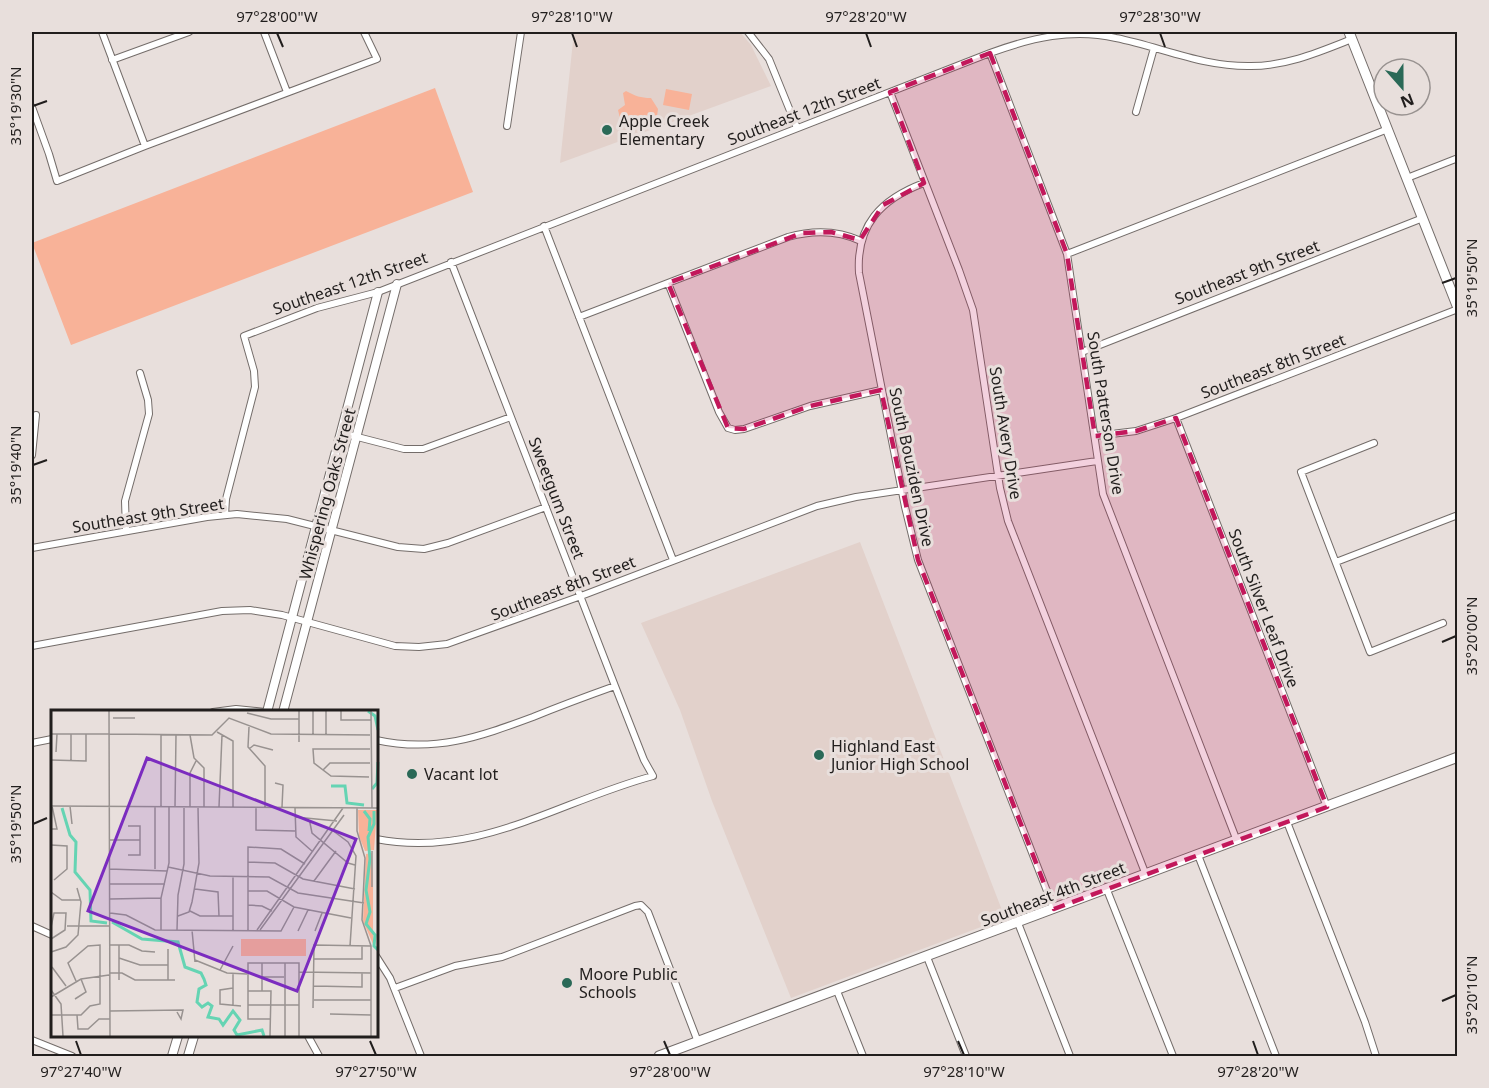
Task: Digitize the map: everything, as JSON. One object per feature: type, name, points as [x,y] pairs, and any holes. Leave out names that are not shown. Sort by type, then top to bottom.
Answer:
[{"type":"main road","points":[[1351,35],[1458,309]]},
{"type":"main road","name":"Southeast 4th Street","points":[[659,1056],[1458,757]]},
{"type":"street","points":[[102,32],[145,146]]},
{"type":"street","points":[[112,60],[189,32]]},
{"type":"street","points":[[264,32],[287,92]]},
{"type":"street","points":[[32,107],[34,122],[50,154],[57,181],[377,59],[364,32]]},
{"type":"street","points":[[507,126],[520,32]]},
{"type":"street","points":[[748,32],[769,59],[797,128]]},
{"type":"street","name":"Southeast 12th Street","points":[[225,515],[226,499],[255,387],[254,372],[244,336],[317,308],[378,292],[990,53],[1044,36],[1072,34],[1114,37],[1214,63],[1250,66],[1297,60],[1351,35]]},
{"type":"street","points":[[1136,112],[1154,48]]},
{"type":"street","name":"South Patterson Drive","points":[[990,53],[1067,254],[1103,494],[1237,841]]},
{"type":"street","name":"South Avery Drive","points":[[890,92],[973,310],[998,476],[1008,521],[1146,875]]},
{"type":"street","points":[[1067,254],[1388,129]]},
{"type":"street","points":[[1407,178],[1458,158]]},
{"type":"street","name":"South Bouziden Drive","points":[[924,183],[908,189],[883,206],[864,233],[861,242],[859,273],[881,390],[918,560],[1054,909]]},
{"type":"street","name":"Southeast 9th Street","points":[[1082,352],[1423,218]]},
{"type":"street","points":[[544,226],[673,560]]},
{"type":"street","points":[[579,317],[802,233],[831,232],[861,242]]},
{"type":"street","name":"Sweetgum Street","points":[[378,839],[439,843],[486,835],[653,776],[644,760],[451,262]]},
{"type":"street","points":[[668,283],[719,412],[725,424],[731,429],[744,429],[810,406],[881,390]]},
{"type":"street","name":"Whispering Oaks Street","points":[[283,710],[397,284]]},
{"type":"street","name":"Whispering Oaks Street","points":[[266,710],[378,292]]},
{"type":"street","name":"Southeast 8th Street","points":[[1095,436],[1136,431],[1176,418],[1458,309]]},
{"type":"street","points":[[126,531],[125,501],[149,414],[148,400],[140,373]]},
{"type":"street","points":[[32,455],[36,415]]},
{"type":"street","points":[[342,433],[404,449],[423,449],[511,417]]},
{"type":"street","name":"South Silver Leaf Drive","points":[[1176,418],[1328,807]]},
{"type":"street","points":[[1374,443],[1300,472],[1370,652],[1443,623]]},
{"type":"street","name":"Southeast 8th Street","points":[[32,646],[232,610],[263,612],[292,618],[395,646],[430,646],[460,640],[800,511],[837,500],[1097,461]]},
{"type":"street","name":"Southeast 9th Street","points":[[32,547],[225,515],[270,516],[398,548],[424,549],[448,543],[546,507]]},
{"type":"street","points":[[1336,562],[1458,515]]},
{"type":"street","points":[[378,740],[413,745],[460,741],[615,686]]},
{"type":"street","points":[[224,710],[251,710]]},
{"type":"street","points":[[32,743],[51,740]]},
{"type":"street","points":[[1287,822],[1365,1022],[1376,1056]]},
{"type":"street","points":[[1198,855],[1275,1056]]},
{"type":"street","points":[[1107,890],[1173,1056]]},
{"type":"street","points":[[395,988],[455,966],[502,957],[641,905],[648,912],[698,1042]]},
{"type":"street","points":[[1018,923],[1070,1056]]},
{"type":"street","points":[[32,926],[51,934]]},
{"type":"street","points":[[927,957],[966,1056]]},
{"type":"street","points":[[378,959],[395,988],[422,1056]]},
{"type":"street","points":[[837,991],[863,1056]]},
{"type":"street","points":[[172,1056],[177,1037]]},
{"type":"street","points":[[188,1056],[193,1037]]},
{"type":"street","points":[[309,1037],[319,1056]]},
{"type":"street","points":[[32,1040],[72,1056]]},
{"type":"highlighted area","points":[[990,53],[1067,254],[1095,436],[1136,431],[1176,418],[1327,807],[1054,909],[918,560],[881,390],[810,406],[744,429],[728,428],[668,283],[802,233],[831,232],[860,240],[883,205],[924,183],[890,92]]},
{"type":"shaded area","name":"Apple Creek Elementary","points":[[574,32],[740,32],[751,45],[771,86],[560,163]]},
{"type":"shaded area","points":[[435,88],[473,192],[71,345],[32,243]]},
{"type":"shaded area","points":[[666,89],[692,94],[689,110],[663,105]]},
{"type":"shaded area","points":[[626,91],[644,98],[651,98],[658,109],[657,116],[628,123],[621,122],[618,110],[625,105],[623,93]]},
{"type":"shaded area","name":"Highland East Junior High School","points":[[860,542],[1005,918],[791,998],[712,801],[680,710],[641,623]]},
{"type":"place","name":"Apple Creek Elementary","points":[[607,130]]},
{"type":"place","name":"Highland East Junior High School","points":[[819,755]]},
{"type":"place","name":"Vacant lot","points":[[412,774]]},
{"type":"place","name":"Moore Public Schools","points":[[567,983]]}]
